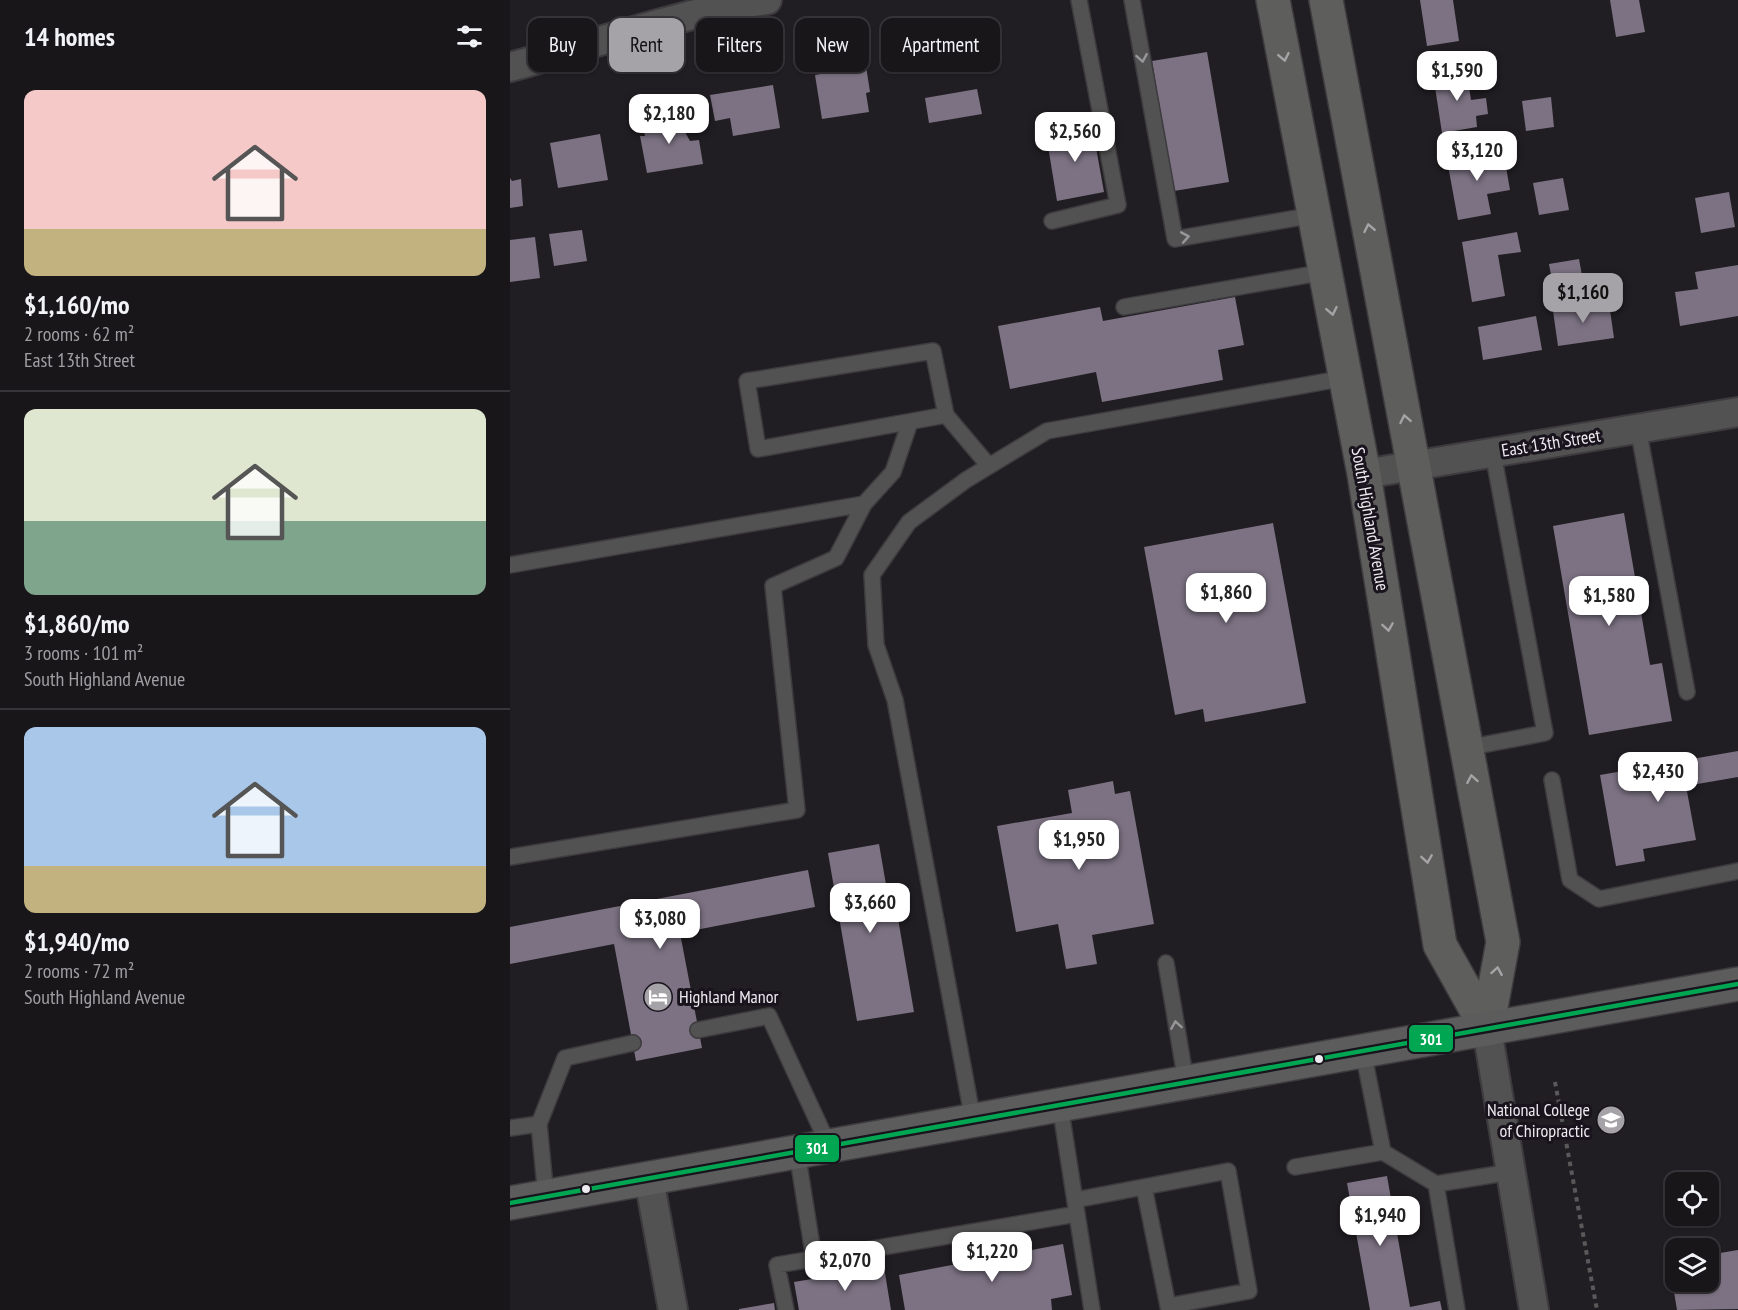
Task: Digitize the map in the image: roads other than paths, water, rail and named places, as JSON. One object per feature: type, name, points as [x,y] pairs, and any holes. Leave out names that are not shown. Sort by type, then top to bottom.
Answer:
[{"type":"main road","name":"South Highland Avenue","points":[[1273,0],[1364,474],[1440,945],[1487,1029]]},
{"type":"main road","name":"South Highland Avenue","points":[[1326,0],[1503,942],[1487,1029]]},
{"type":"main road","points":[[510,1203],[1738,984]]},
{"type":"street","points":[[510,67],[574,49],[667,10],[767,0]]},
{"type":"street","name":"East 13th Street","points":[[1364,474],[1738,412]]},
{"type":"street","name":"South Highland Avenue","points":[[1487,1029],[1534,1310]]},
{"type":"street","points":[[649,1179],[673,1310]]},
{"type":"lane","points":[[1052,221],[1118,205],[1078,0]]},
{"type":"lane","points":[[1132,0],[1175,239],[1314,215]]},
{"type":"lane","points":[[1124,307],[1325,272]]},
{"type":"lane","points":[[946,415],[758,449],[747,381],[933,351],[946,415],[989,466]]},
{"type":"lane","points":[[973,1120],[895,700],[876,645],[872,575],[909,522],[966,480],[1047,431],[1345,378]]},
{"type":"lane","points":[[510,857],[797,810],[773,586],[836,558],[864,504],[893,472],[910,422]]},
{"type":"lane","points":[[1638,429],[1687,692]]},
{"type":"lane","points":[[1466,748],[1545,733],[1493,453]]},
{"type":"lane","points":[[510,565],[864,504]]},
{"type":"lane","points":[[1552,780],[1570,880],[1599,899],[1738,872]]},
{"type":"lane","points":[[1166,963],[1186,1082]]},
{"type":"lane","points":[[698,1030],[769,1016],[829,1146]]},
{"type":"lane","points":[[546,1197],[539,1124],[565,1058],[633,1043]]},
{"type":"lane","points":[[1363,1051],[1383,1152]]},
{"type":"lane","points":[[1060,1105],[1092,1310]]},
{"type":"lane","points":[[510,1128],[539,1124]]},
{"type":"lane","points":[[797,1152],[814,1259]]},
{"type":"lane","points":[[1295,1167],[1383,1152],[1436,1184],[1511,1172]]},
{"type":"lane","points":[[786,1310],[777,1265],[1076,1207],[1144,1187],[1228,1171],[1249,1290],[1168,1306],[1144,1187]]},
{"type":"lane","points":[[1436,1184],[1457,1310]]},
{"type":"place","name":"Highland Manor","points":[[658,997]]},
{"type":"place","name":"National College of Chiropractic","points":[[1611,1120]]}]
